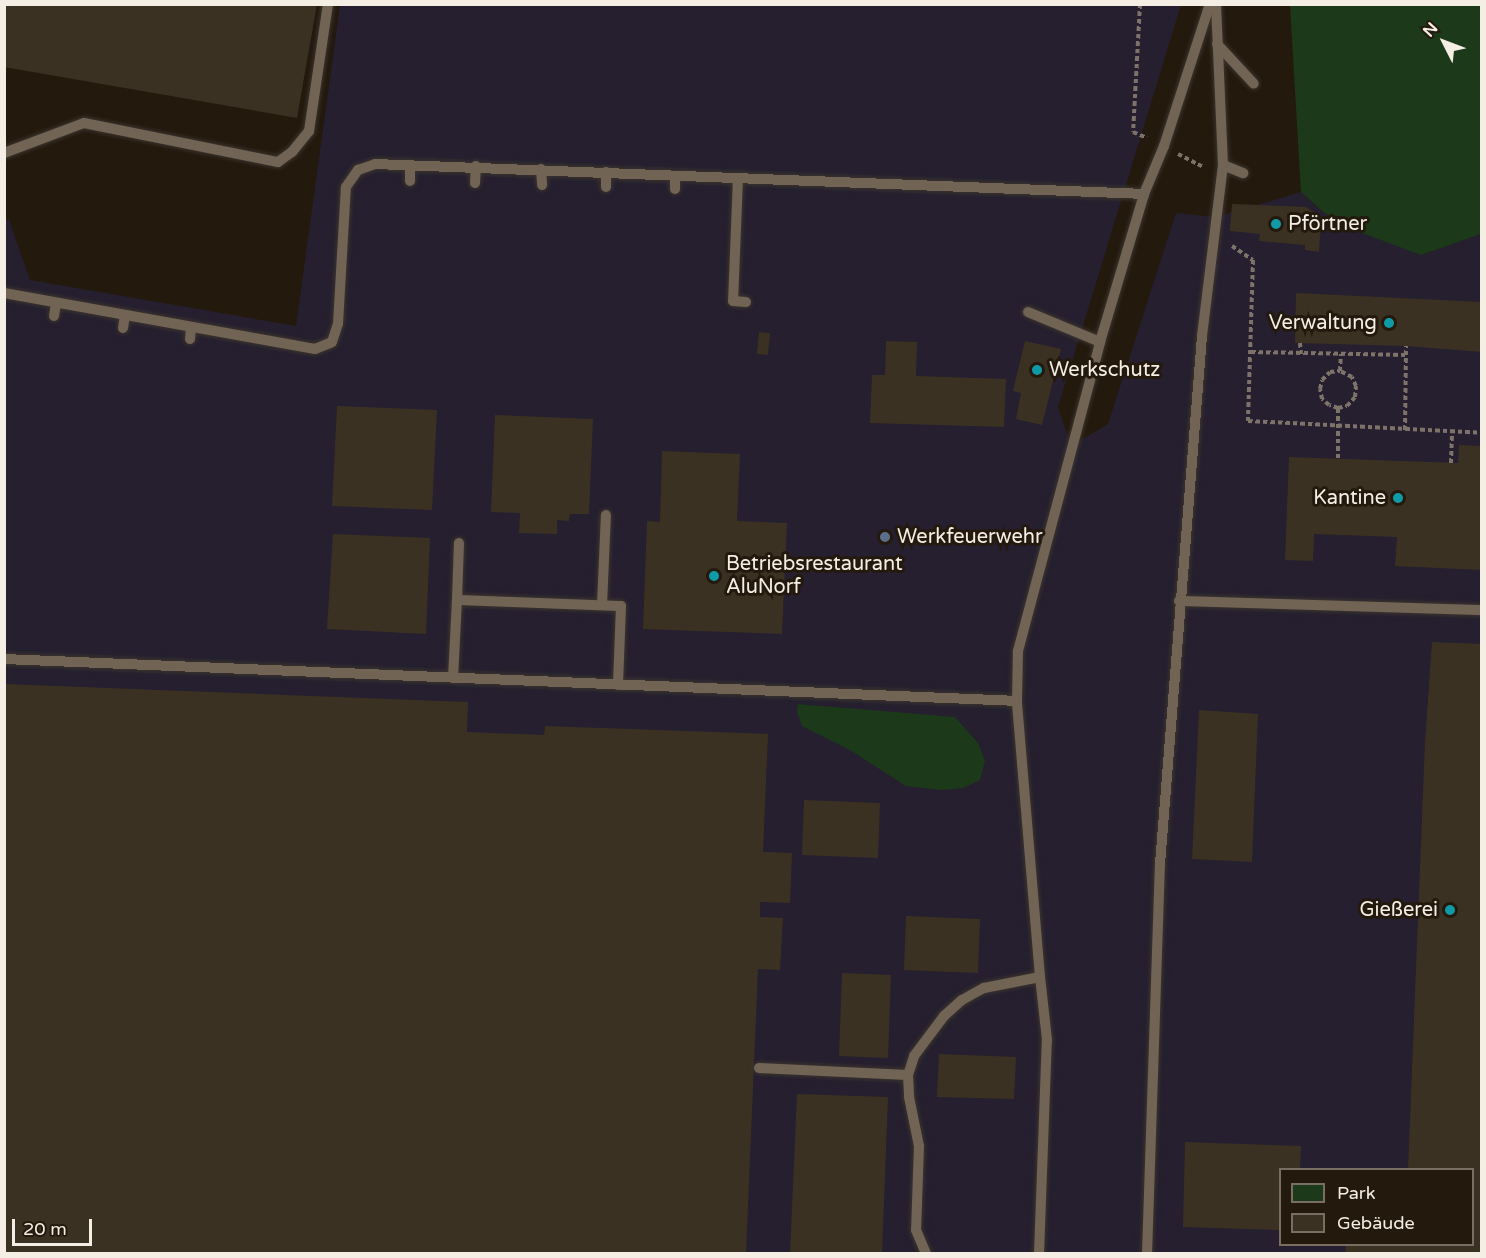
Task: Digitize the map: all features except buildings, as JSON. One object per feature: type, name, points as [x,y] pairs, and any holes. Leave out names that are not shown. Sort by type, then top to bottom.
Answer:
[{"type":"lane","points":[[4,153],[84,123],[278,162],[292,152],[309,131],[328,4]]},
{"type":"lane","points":[[1039,1254],[1047,1040],[1017,701],[1018,651],[1100,342],[1144,194],[1164,147],[1210,4]]},
{"type":"lane","points":[[1147,1254],[1160,864],[1179,602],[1202,336],[1222,171],[1216,4]]},
{"type":"lane","points":[[1217,44],[1254,84]]},
{"type":"lane","points":[[4,293],[315,349],[332,342],[338,324],[346,187],[358,170],[375,164],[476,166],[1144,194]]},
{"type":"lane","points":[[410,165],[410,181]]},
{"type":"lane","points":[[475,183],[476,166]]},
{"type":"lane","points":[[542,170],[542,185]]},
{"type":"lane","points":[[1222,171],[1243,174]]},
{"type":"lane","points":[[606,172],[606,187]]},
{"type":"lane","points":[[675,176],[675,189]]},
{"type":"lane","points":[[738,178],[734,301],[746,302]]},
{"type":"lane","points":[[54,316],[56,303]]},
{"type":"lane","points":[[1028,312],[1100,342]]},
{"type":"lane","points":[[123,328],[125,315]]},
{"type":"lane","points":[[190,339],[191,327]]},
{"type":"lane","points":[[259,351],[261,340]]},
{"type":"lane","points":[[602,605],[606,515]]},
{"type":"lane","points":[[453,678],[459,543]]},
{"type":"lane","points":[[457,600],[621,606],[618,685]]},
{"type":"lane","points":[[1179,602],[1482,610]]},
{"type":"lane","points":[[4,659],[1017,701]]},
{"type":"lane","points":[[926,1254],[916,1230],[919,1146],[909,1096],[908,1075],[914,1056],[944,1016],[962,1000],[984,988],[1040,977]]},
{"type":"lane","points":[[759,1068],[908,1075]]},
{"type":"path","points":[[1140,4],[1133,132],[1222,171]]},
{"type":"path","points":[[1224,240],[1253,260],[1248,421],[1482,433]]},
{"type":"path","points":[[1300,343],[1301,354]]},
{"type":"path","points":[[1405,430],[1406,346]]},
{"type":"path","points":[[1251,352],[1406,355]]},
{"type":"path","points":[[1340,371],[1341,354]]},
{"type":"path","points":[[1340,371],[1352,377],[1356,386],[1355,397],[1347,405],[1338,408],[1322,399],[1320,389],[1322,380],[1330,372],[1340,371]]},
{"type":"path","points":[[1338,408],[1338,458]]},
{"type":"path","points":[[1451,463],[1452,432]]},
{"type":"shaded area","points":[[340,5],[1181,5],[1058,407],[1071,446],[1108,424],[1176,213],[1215,217],[1301,192],[1323,212],[1421,255],[1481,234],[1481,1253],[5,1253],[4,219],[9,220],[30,280],[296,326]]},
{"type":"green space","points":[[1290,5],[1481,5],[1481,234],[1421,255],[1346,227],[1323,212],[1301,192]]},
{"type":"green space","points":[[798,704],[955,717],[978,743],[985,761],[980,780],[963,788],[942,790],[906,786],[850,750],[802,726],[797,712]]},
{"type":"place","name":"Pförtner","points":[[1276,224]]},
{"type":"place","name":"Verwaltung","points":[[1389,323]]},
{"type":"place","name":"Werkschutz","points":[[1037,370]]},
{"type":"place","name":"Kantine","points":[[1398,498]]},
{"type":"place","name":"Werkfeuerwehr","points":[[885,537]]},
{"type":"place","name":"Betriebsrestaurant AluNorf","points":[[714,576]]},
{"type":"place","name":"Gießerei","points":[[1450,910]]}]
